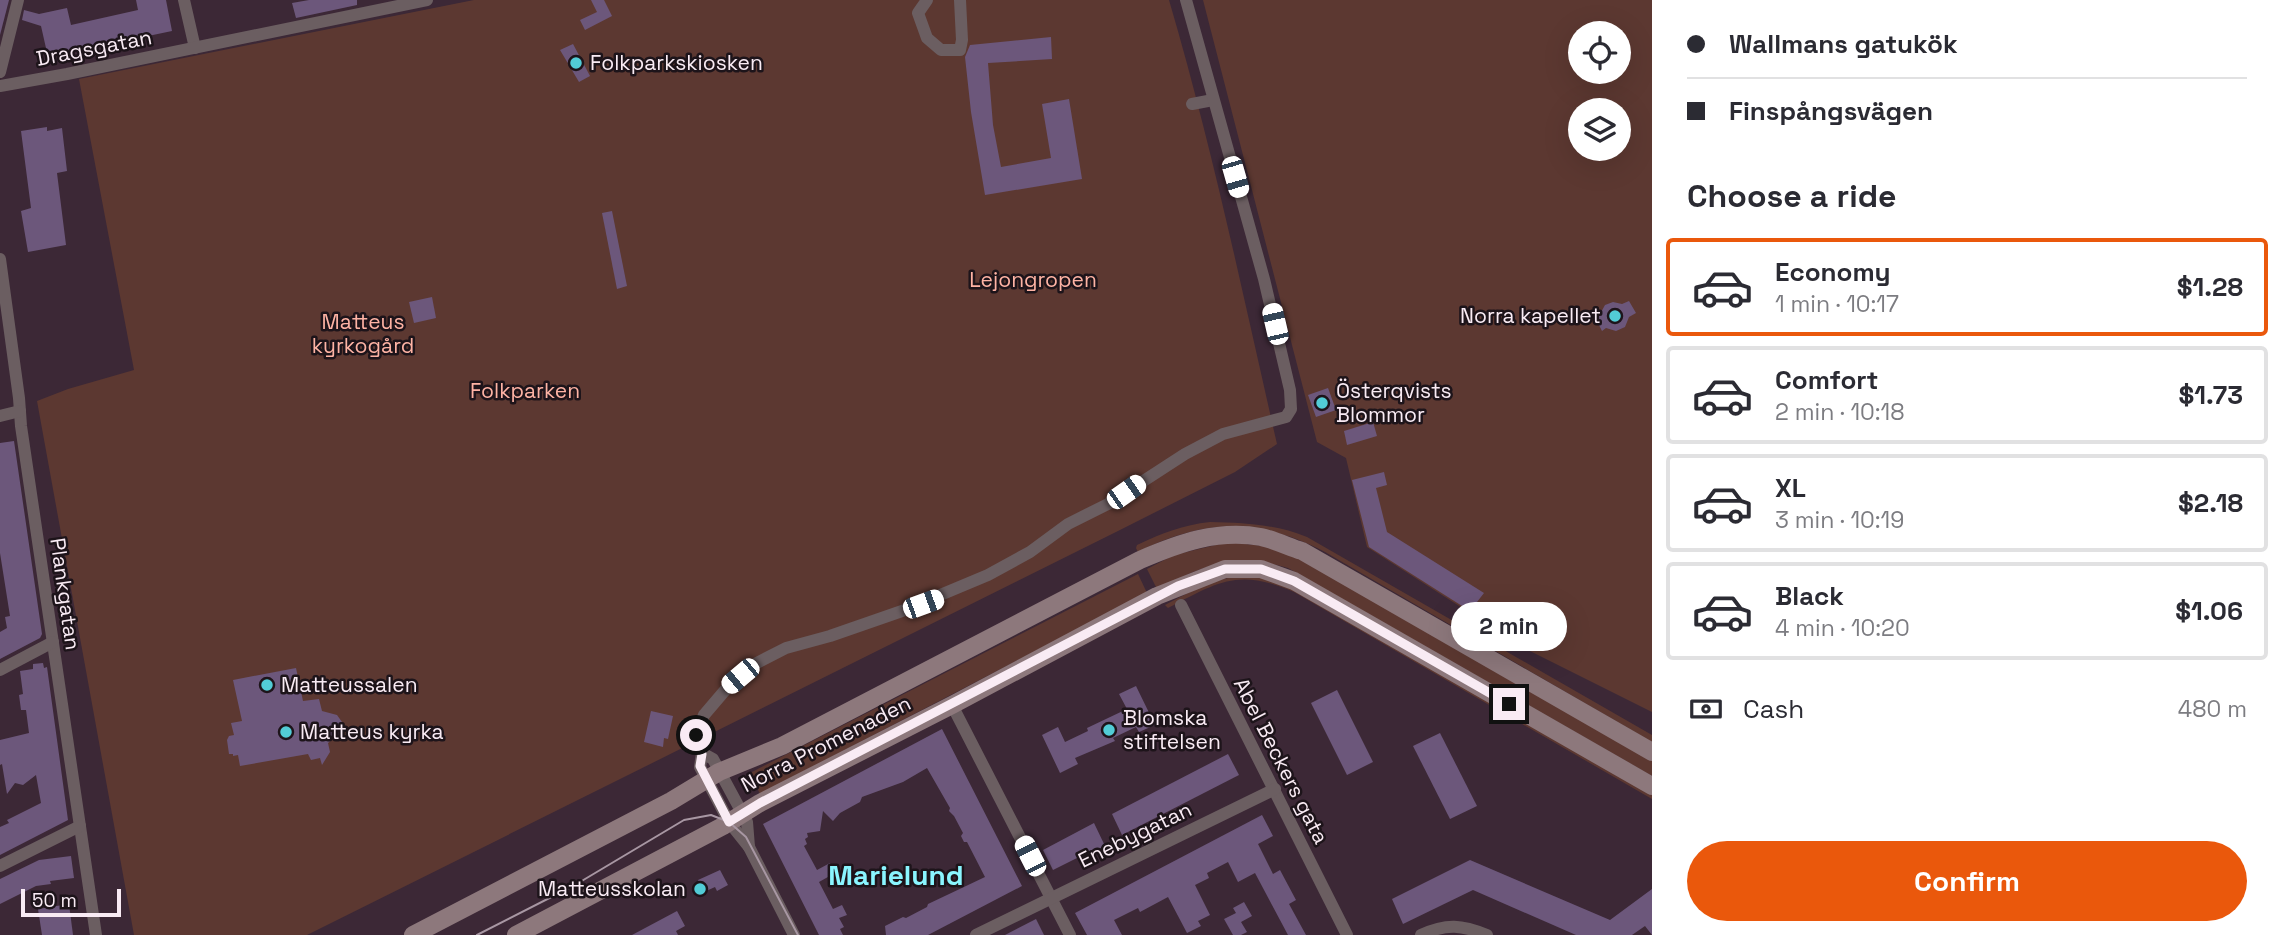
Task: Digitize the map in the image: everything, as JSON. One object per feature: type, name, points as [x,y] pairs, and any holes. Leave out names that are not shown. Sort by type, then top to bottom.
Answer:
[{"type":"main road","name":"Norra Promenaden","points":[[413,935],[1156,553],[1213,535],[1261,537],[1302,551],[1652,752]]},
{"type":"main road","name":"Norra Promenaden","points":[[516,935],[1157,596],[1225,569],[1261,569],[1294,581],[1652,786]]},
{"type":"street","name":"Dragsgatan","points":[[0,72],[18,0]]},
{"type":"street","points":[[184,0],[195,48]]},
{"type":"street","name":"Dragsgatan","points":[[0,86],[427,0]]},
{"type":"street","points":[[927,0],[918,13],[927,38],[941,50],[960,50],[960,0]]},
{"type":"street","points":[[794,935],[715,780],[713,760],[702,754],[696,735],[704,715],[727,688],[753,665],[786,648],[902,611],[988,575],[1030,552],[1068,524],[1108,504],[1185,454],[1223,434],[1286,417],[1291,409],[1287,378],[1264,279],[1186,0]]},
{"type":"street","points":[[1192,104],[1213,100]]},
{"type":"street","name":"Plankgatan","points":[[0,259],[96,935]]},
{"type":"street","points":[[0,416],[20,411]]},
{"type":"street","name":"Abel Beckers gata","points":[[1181,605],[1347,935]]},
{"type":"street","points":[[0,670],[53,642]]},
{"type":"street","points":[[952,705],[1070,935]]},
{"type":"street","name":"Enebygatan","points":[[976,935],[1275,789]]},
{"type":"street","points":[[0,866],[79,826]]},
{"type":"street","points":[[1421,935],[1432,930],[1465,926],[1487,935]]},
{"type":"green space","name":"Folkparken","points":[[474,0],[1169,0],[1213,165],[1277,444],[1235,472],[307,935],[134,935],[37,401],[134,370],[79,79]]},
{"type":"green space","points":[[1203,0],[1652,0],[1652,712],[1528,650],[1367,547],[1346,458],[1317,442]]},
{"type":"green space","points":[[1210,522],[1271,527],[1307,537],[1652,735],[1652,742],[1325,552],[1300,541],[1277,533],[1232,526],[1186,533],[1138,552],[1136,548],[1137,545],[1173,530]]},
{"type":"green space","points":[[1228,542],[1272,547],[1291,553],[1652,760],[1652,776],[1288,568],[1269,563],[1236,561],[1190,573],[1157,589],[1147,569],[1174,555]]},
{"type":"green space","points":[[1138,574],[1147,593],[760,794],[750,773]]},
{"type":"green space","points":[[1250,575],[1280,581],[1652,794],[1652,799],[1294,592],[1243,579],[1216,585],[1168,608],[1165,605],[1217,581]]},
{"type":"building","points":[[0,0],[9,0],[0,35]]},
{"type":"building","points":[[136,0],[166,0],[172,31],[48,57],[41,26],[22,20],[24,10],[39,14],[67,8],[71,25],[138,10]]},
{"type":"building","points":[[309,0],[357,0],[357,5],[296,18],[292,3]]},
{"type":"building","points":[[591,0],[604,0],[612,16],[585,30],[580,20],[597,12]]},
{"type":"building","points":[[1051,37],[1052,59],[988,63],[993,125],[1001,167],[1051,158],[1042,104],[1069,99],[1082,179],[985,195],[965,57],[970,45]]},
{"type":"building","name":"Folkparkskiosken","points":[[573,44],[590,76],[579,82],[560,50]]},
{"type":"building","points":[[47,127],[47,131],[62,128],[67,171],[57,173],[66,245],[28,252],[21,211],[31,208],[21,131]]},
{"type":"building","points":[[612,211],[627,286],[617,289],[602,213]]},
{"type":"building","points":[[432,297],[436,318],[414,323],[409,302]]},
{"type":"building","name":"Norra kapellet","points":[[1629,301],[1636,313],[1629,317],[1625,327],[1616,331],[1606,328],[1602,331],[1595,317],[1599,316],[1605,305]]},
{"type":"building","name":"Österqvists Blommor","points":[[1328,388],[1336,410],[1316,417],[1308,395]]},
{"type":"building","points":[[1373,422],[1377,436],[1347,445],[1344,431]]},
{"type":"building","points":[[14,441],[42,634],[40,638],[0,659],[0,632],[7,628],[5,617],[10,616],[0,553],[0,443]]},
{"type":"building","points":[[1384,472],[1387,485],[1376,488],[1387,532],[1484,593],[1470,611],[1369,547],[1352,480]]},
{"type":"building","points":[[43,663],[44,668],[47,667],[68,820],[0,855],[0,827],[9,823],[7,820],[41,803],[36,775],[23,785],[15,783],[7,794],[2,764],[0,765],[0,740],[29,733],[26,710],[21,710],[19,695],[23,694],[20,671],[33,669],[33,664]]},
{"type":"building","points":[[296,668],[303,701],[319,699],[322,711],[337,715],[342,722],[341,733],[328,743],[330,752],[322,765],[320,758],[311,760],[308,754],[240,766],[238,755],[229,754],[227,740],[234,735],[231,723],[242,721],[233,680]]},
{"type":"building","name":"Blomska stiftelsen","points":[[1136,686],[1155,725],[1139,732],[1136,727],[1113,738],[1115,741],[1075,758],[1078,764],[1060,773],[1042,735],[1058,727],[1065,742],[1088,731],[1087,728],[1127,709],[1119,694]]},
{"type":"building","points":[[1337,690],[1373,762],[1347,775],[1311,703]]},
{"type":"building","points":[[651,711],[673,716],[668,739],[664,738],[663,747],[644,742]]},
{"type":"building","points":[[942,729],[1022,886],[928,935],[886,935],[885,926],[985,877],[927,768],[903,782],[862,797],[860,802],[840,813],[833,821],[823,811],[820,831],[807,833],[807,844],[804,846],[817,870],[830,863],[835,873],[819,882],[833,909],[842,905],[847,915],[839,918],[844,927],[840,929],[843,935],[819,935],[763,824]]},
{"type":"building","points":[[1440,733],[1477,806],[1450,819],[1413,746]]},
{"type":"building","points":[[1228,754],[1239,775],[1122,835],[1112,814]]},
{"type":"building","points":[[1262,815],[1273,836],[1258,844],[1273,874],[1280,870],[1296,900],[1289,904],[1306,935],[1288,935],[1255,873],[1238,882],[1228,862],[1207,873],[1209,878],[1195,885],[1210,915],[1198,921],[1201,926],[1187,933],[1168,897],[1140,912],[1138,908],[1114,920],[1122,935],[1087,935],[1075,913]]},
{"type":"building","points":[[1094,823],[1105,846],[1053,870],[1043,850]]},
{"type":"building","points":[[71,856],[74,878],[50,881],[51,884],[36,886],[0,904],[0,879],[39,860]]},
{"type":"building","points":[[1470,860],[1610,920],[1652,889],[1652,935],[1645,926],[1632,935],[1576,935],[1473,890],[1403,924],[1392,899]]},
{"type":"building","points":[[720,870],[728,885],[717,891],[715,887],[704,892],[698,880]]},
{"type":"building","points":[[1244,902],[1252,916],[1241,922],[1247,932],[1233,935],[1224,919],[1236,913],[1233,908]]},
{"type":"building","points":[[69,904],[73,935],[42,935],[38,909]]},
{"type":"building","points":[[677,911],[685,926],[676,931],[678,935],[632,935]]},
{"type":"building","points":[[1036,919],[1044,935],[1005,935]]},
{"type":"tram line","points":[[477,935],[575,885],[684,820],[711,815],[729,822],[746,837],[798,935]]},
{"type":"place","name":"Folkparkskiosken","points":[[576,63]]},
{"type":"place","name":"Norra kapellet","points":[[1615,316]]},
{"type":"place","name":"Österqvists Blommor","points":[[1322,403]]},
{"type":"place","name":"Matteussalen","points":[[267,685]]},
{"type":"place","name":"Blomska stiftelsen","points":[[1109,730]]},
{"type":"place","name":"Matteus kyrka","points":[[286,732]]},
{"type":"place","name":"Matteusskolan","points":[[700,889]]},
{"type":"district","name":"Marielund","points":[[896,875]]},
{"type":"route","points":[[696,735],[702,754],[700,766],[729,822],[760,803],[1157,596],[1225,569],[1261,569],[1294,581],[1509,704]]},
{"type":"park label","name":"Lejongropen","points":[[1033,280]]},
{"type":"park label","name":"Matteus kyrkogård","points":[[363,334]]}]
